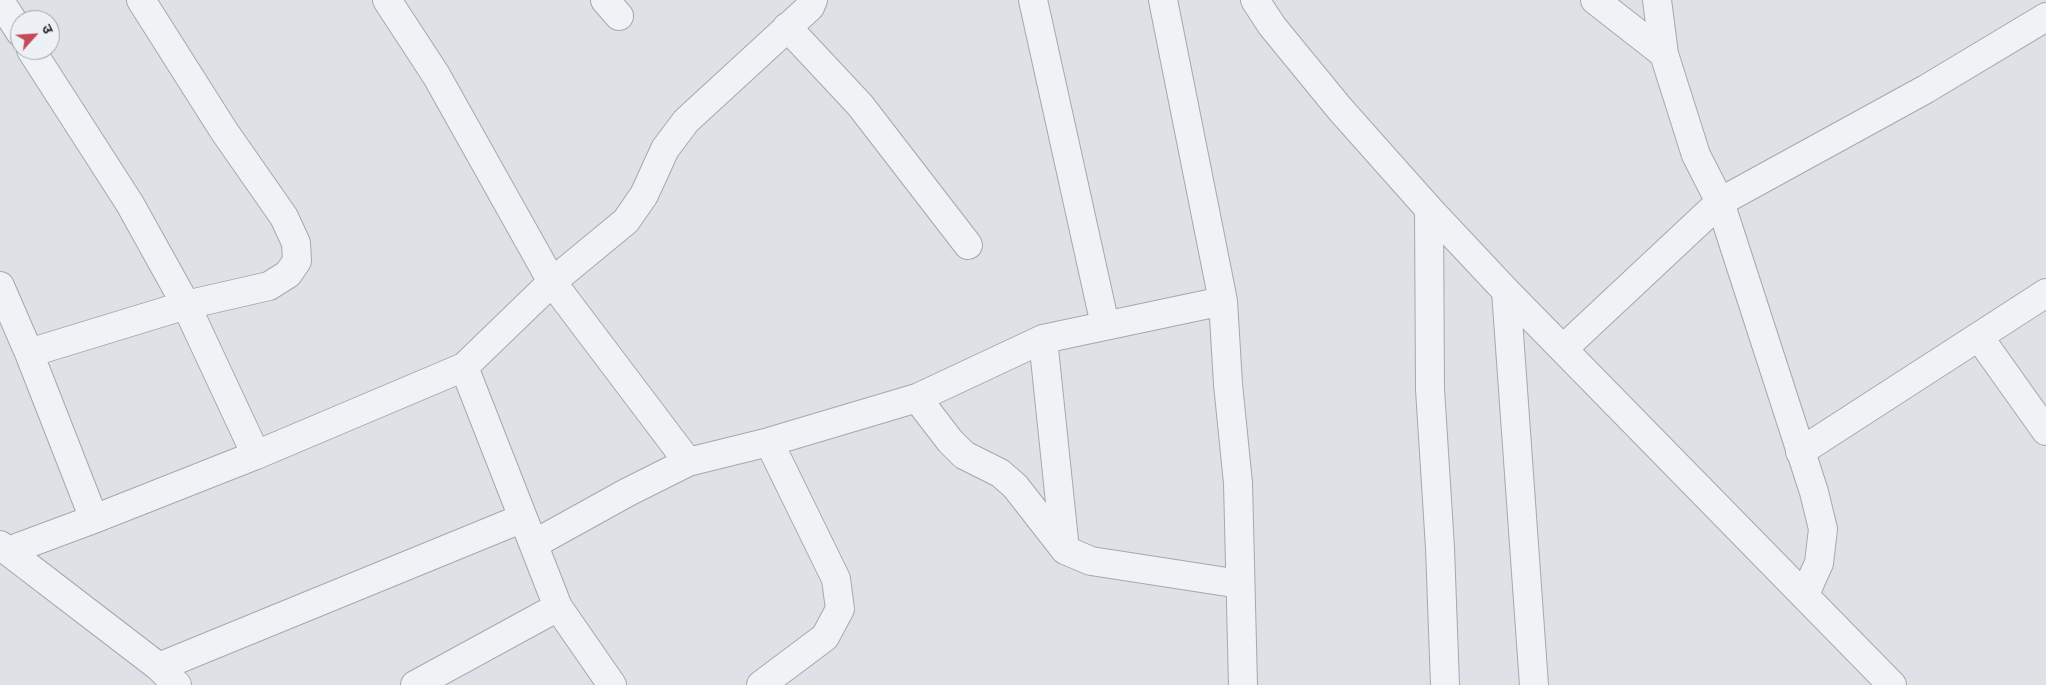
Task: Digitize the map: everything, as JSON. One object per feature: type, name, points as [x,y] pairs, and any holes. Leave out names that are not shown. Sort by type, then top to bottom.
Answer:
[{"type":"street","points":[[29,353],[186,305],[269,286],[288,274],[297,261],[296,243],[284,217],[224,131],[141,0]]},
{"type":"street","points":[[387,0],[436,75],[552,282],[688,462]]},
{"type":"street","points":[[4,548],[94,520],[256,455],[464,367],[552,282],[626,222],[644,195],[665,150],[686,121],[810,7],[813,0]]},
{"type":"street","points":[[1032,0],[1105,325]]},
{"type":"street","points":[[1163,0],[1223,301],[1228,384],[1238,483],[1243,685]]},
{"type":"street","points":[[1255,0],[1272,26],[1334,102],[1429,209],[1506,291],[1805,594],[1892,685]]},
{"type":"street","points":[[1594,0],[1664,54]]},
{"type":"street","points":[[1657,0],[1664,54],[1696,155],[1720,202],[1823,529],[1819,562],[1805,594]]},
{"type":"street","points":[[0,1],[10,16]]},
{"type":"street","points":[[1563,349],[1720,202],[1926,89],[2046,17]]},
{"type":"street","points":[[787,27],[860,106],[968,245]]},
{"type":"street","points":[[37,60],[130,204],[186,305],[256,455]]},
{"type":"street","points":[[1429,209],[1430,389],[1440,548],[1445,685]]},
{"type":"street","points":[[0,286],[29,353],[94,520]]},
{"type":"street","points":[[1506,291],[1534,685]]},
{"type":"street","points":[[1800,452],[2046,293]]},
{"type":"street","points":[[534,544],[628,492],[688,462],[768,442],[917,398],[1043,339],[1223,301]]},
{"type":"street","points":[[1979,337],[2046,431]]},
{"type":"street","points":[[1043,339],[1065,550]]},
{"type":"street","points":[[464,367],[558,607],[612,685]]},
{"type":"street","points":[[917,398],[950,441],[964,455],[982,466],[1000,473],[1015,486],[1065,550],[1091,561],[1240,584]]},
{"type":"street","points":[[763,684],[825,637],[840,609],[836,579],[768,442]]},
{"type":"street","points":[[4,548],[168,676],[523,518]]},
{"type":"street","points":[[415,685],[558,607]]}]
